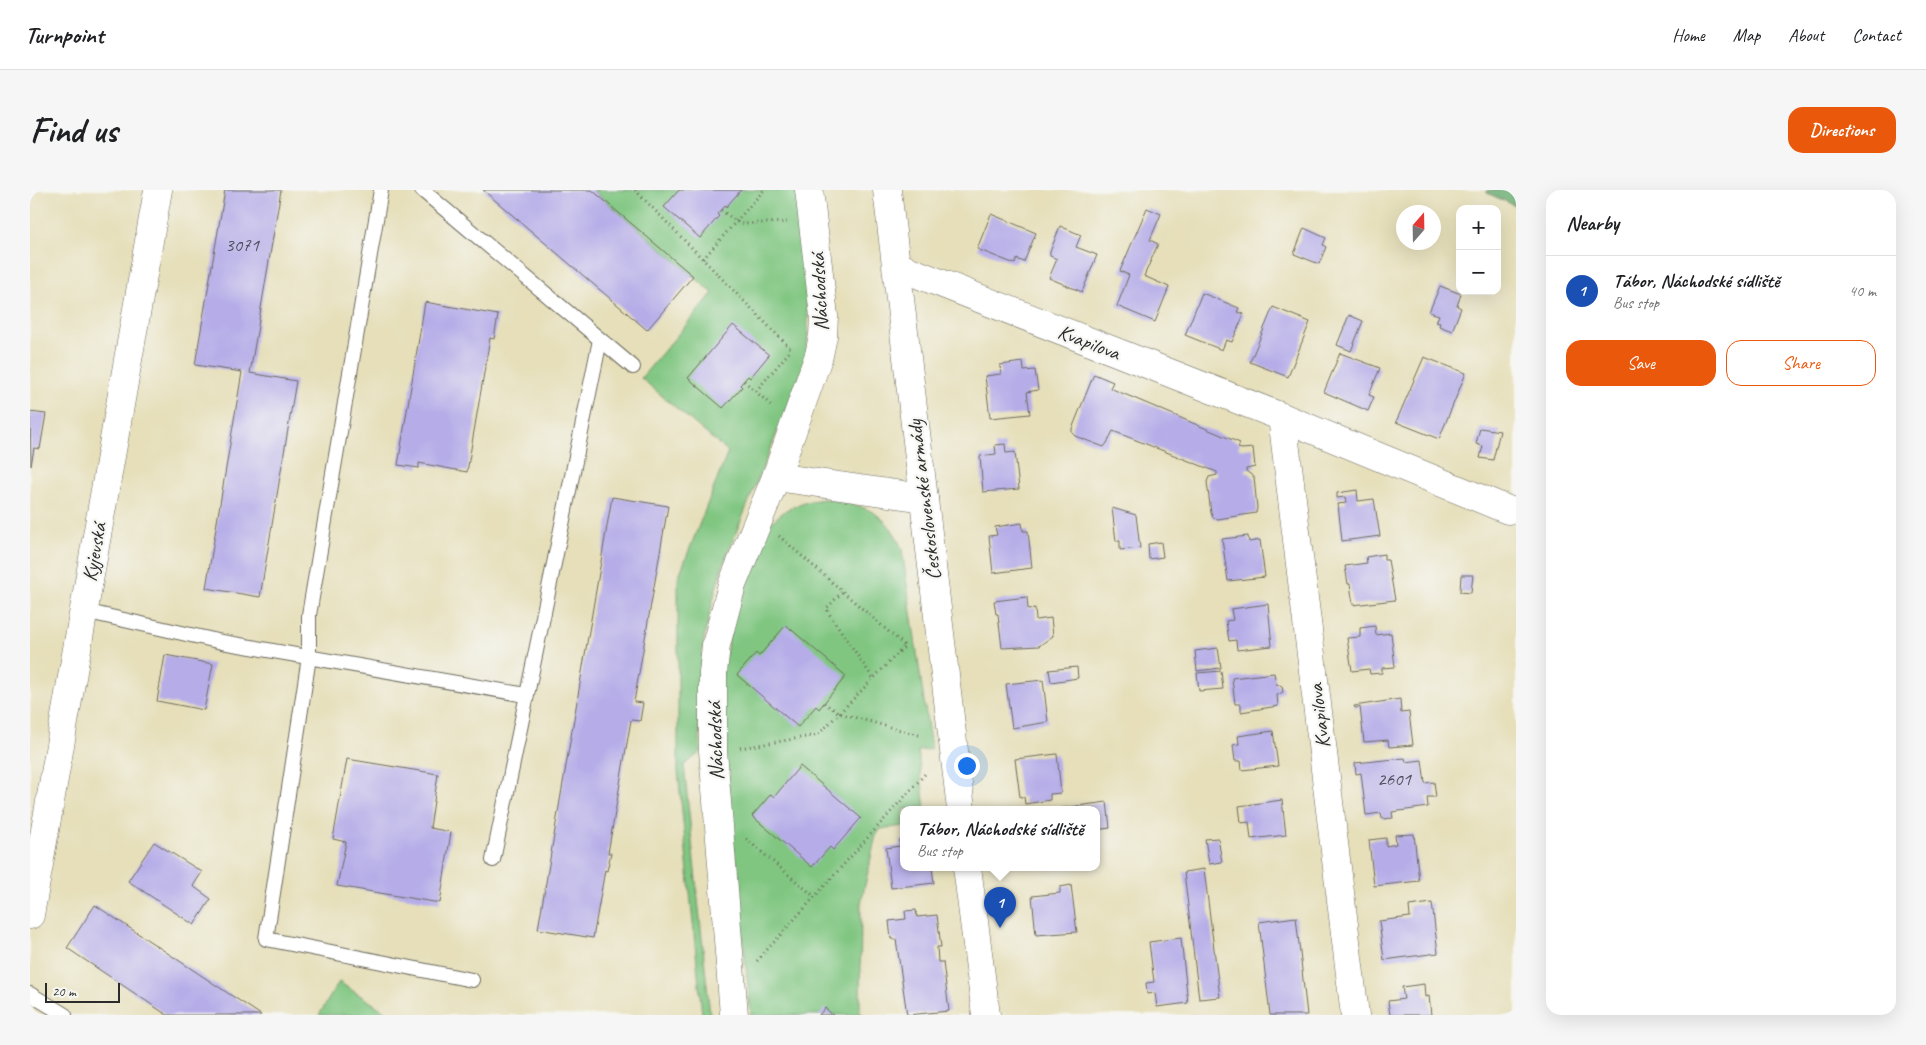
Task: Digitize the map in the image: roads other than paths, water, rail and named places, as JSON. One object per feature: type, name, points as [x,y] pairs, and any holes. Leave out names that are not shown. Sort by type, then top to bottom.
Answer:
[{"type":"street","name":"Kyjevská","points":[[30,915],[158,190]]},
{"type":"street","name":"Náchodská","points":[[734,1015],[713,751],[713,673],[716,645],[732,585],[776,477],[814,372],[823,336],[824,316],[809,190]]},
{"type":"street","name":"Československé armády","points":[[887,190],[960,806]]},
{"type":"street","name":"Kvapilova","points":[[897,266],[1282,417],[1508,510]]},
{"type":"street","name":"Kvapilova","points":[[1282,417],[1355,1015]]},
{"type":"street","points":[[776,477],[924,498]]},
{"type":"street","points":[[968,871],[986,1015]]},
{"type":"lane","points":[[381,190],[309,616],[309,657],[266,939],[472,980]]},
{"type":"lane","points":[[422,190],[633,367]]},
{"type":"lane","points":[[493,860],[600,340]]},
{"type":"lane","points":[[84,611],[222,642],[526,695]]},
{"type":"lane","points":[[30,994],[65,1015]]},
{"type":"place","name":"Tábor, Náchodské sídliště","points":[[1000,928]]}]
